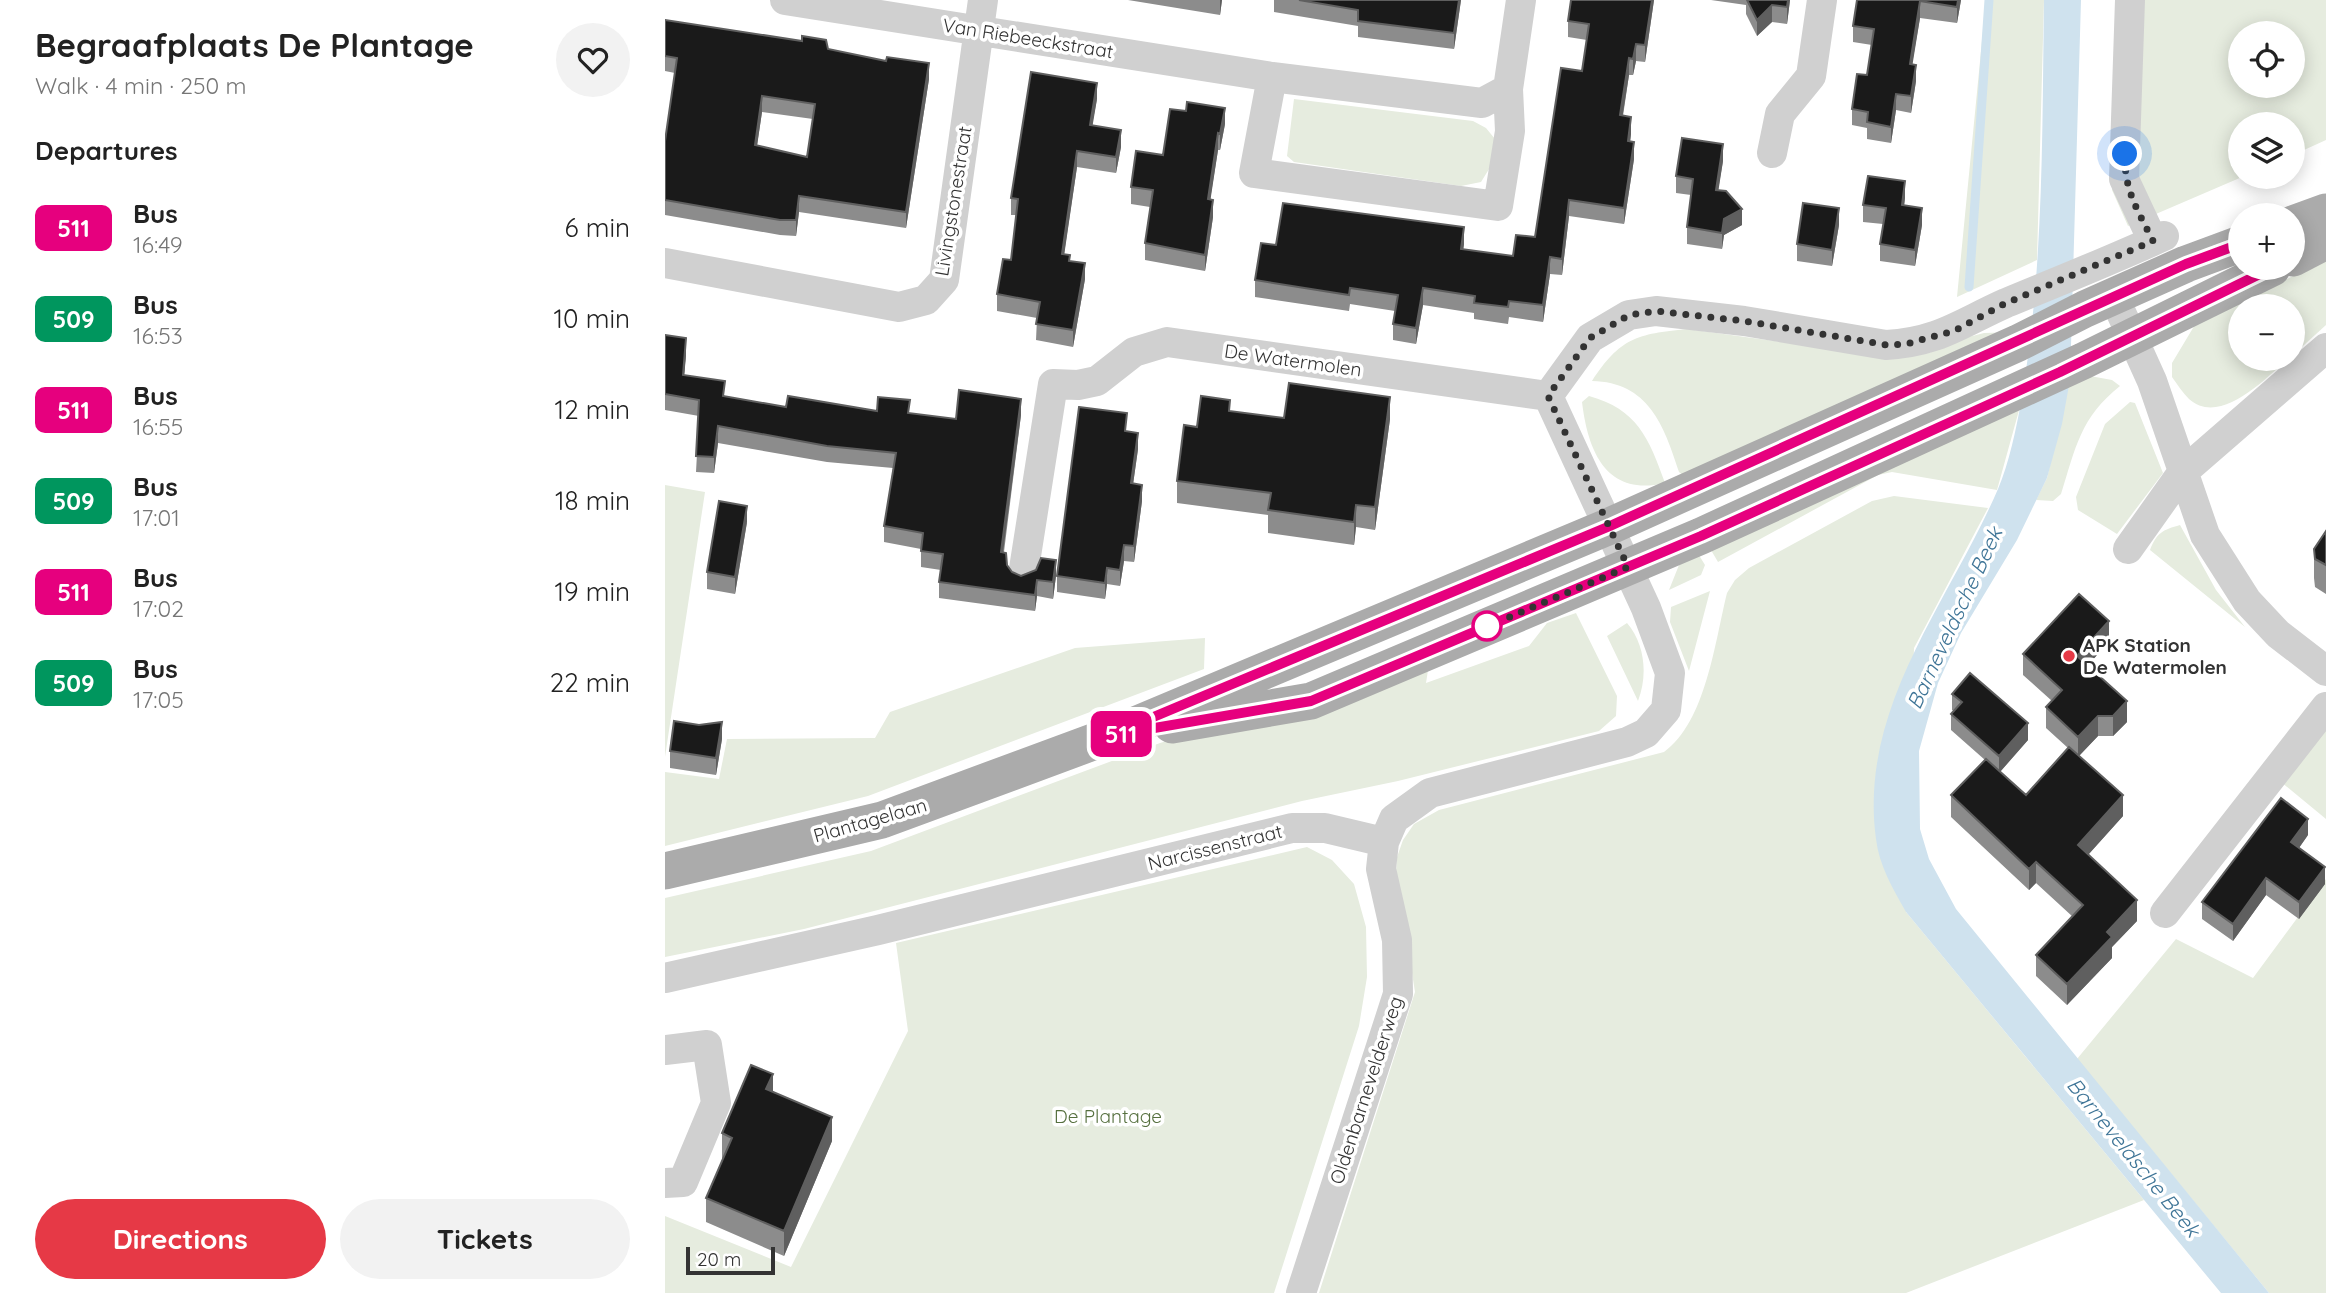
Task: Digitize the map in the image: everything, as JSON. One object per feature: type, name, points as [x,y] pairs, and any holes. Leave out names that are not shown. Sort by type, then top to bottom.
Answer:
[{"type":"main road","points":[[2305,220],[2326,212]]},
{"type":"main road","points":[[2305,252],[2326,241]]},
{"type":"main road","name":"Plantagelaan","points":[[665,871],[882,820],[1108,736],[1610,526],[2018,343],[2099,303],[2228,248]]},
{"type":"main road","name":"Plantagelaan","points":[[1108,736],[1311,701],[1628,567],[2013,394],[2248,280]]},
{"type":"street","name":"Van Riebeeckstraat","points":[[785,0],[1272,77],[1482,103],[1508,89]]},
{"type":"street","name":"Livingstonestraat","points":[[665,263],[899,307],[926,300],[944,280],[983,0]]},
{"type":"street","points":[[1272,77],[1254,173],[1498,206],[1510,131],[1508,89],[1521,0]]},
{"type":"street","points":[[1772,153],[1780,114],[1811,76],[1822,0]]},
{"type":"street","points":[[1384,842],[1394,819],[1430,793],[1627,742],[1646,733],[1661,719],[1670,692],[1670,673],[1610,526],[1548,396],[1590,338],[1629,315],[1656,311],[1744,321],[1887,345],[1925,340],[1954,331],[2158,238],[2125,179],[2130,0]]},
{"type":"street","points":[[2099,303],[2132,337],[2152,381],[2182,473],[2206,534],[2247,601],[2278,634],[2326,671]]},
{"type":"street","name":"De Watermolen","points":[[1023,575],[1053,384],[1078,385],[1097,381],[1134,352],[1153,345],[1167,342],[1548,396]]},
{"type":"street","points":[[2128,548],[2182,473],[2326,348]]},
{"type":"street","points":[[2165,913],[2326,708]]},
{"type":"street","name":"Narcissenstraat","points":[[665,978],[878,930],[1292,828],[1325,828],[1384,842]]},
{"type":"street","name":"Oldenbarnevelderweg","points":[[1301,1293],[1398,994],[1397,940],[1381,869],[1384,842]]},
{"type":"street","points":[[665,1050],[707,1045],[716,1103],[683,1182],[665,1184]]},
{"type":"green space","points":[[1986,0],[2044,0],[2037,260],[1957,297]]},
{"type":"green space","points":[[2116,0],[2326,0],[2326,140],[2305,150],[2305,112],[2228,112],[2228,183],[2128,226],[2112,190]]},
{"type":"green space","points":[[1294,99],[1473,121],[1486,128],[1495,139],[1494,161],[1481,182],[1461,186],[1294,162],[1287,156]]},
{"type":"green space","points":[[2326,260],[2326,325],[2305,344],[2305,294],[2256,294],[2285,280],[2305,280],[2305,270]]},
{"type":"green space","points":[[2228,307],[2228,371],[2274,371],[2242,397],[2228,404],[2201,406],[2189,399],[2172,377],[2172,363],[2196,323]]},
{"type":"green space","points":[[1687,329],[1891,357],[1929,353],[1957,340],[1984,333],[2017,332],[1685,477],[1679,472],[1667,438],[1651,409],[1627,389],[1611,383],[1592,381],[1612,355],[1631,341],[1655,333]]},
{"type":"green space","points":[[2090,376],[2112,380],[2120,386],[2096,410],[2081,434],[2061,494],[2053,501],[2036,500],[2047,478],[2070,380]]},
{"type":"green space","points":[[1589,396],[1619,409],[1630,417],[1647,439],[1665,483],[1645,486],[1628,483],[1614,476],[1604,466],[1595,453],[1585,420],[1582,402]]},
{"type":"green space","points":[[2130,402],[2135,403],[2163,473],[2117,534],[2078,510],[2076,497],[2105,424]]},
{"type":"green space","points":[[2021,403],[1997,490],[1892,472],[1878,475],[1718,562],[1708,545]]},
{"type":"green space","points":[[665,485],[705,492],[665,757]]},
{"type":"green space","points":[[1894,496],[1988,508],[1914,648],[1906,912],[2144,1200],[1906,1293],[1319,1293],[1415,992],[1396,872],[1397,857],[1403,840],[1414,824],[1439,810],[1664,752],[1678,739],[1699,701],[1713,656],[1727,593],[1735,580],[1749,568],[1872,501]]},
{"type":"green space","points":[[2180,525],[2216,590],[2245,627],[2150,550],[2161,533]]},
{"type":"green space","points":[[1697,552],[1705,565],[1701,575],[1669,590],[1679,565]]},
{"type":"green space","points":[[1710,591],[1689,671],[1670,622],[1671,607]]},
{"type":"green space","points":[[1576,613],[1617,696],[1616,716],[1599,731],[1398,781],[1302,801],[804,929],[665,957],[665,898],[871,851],[1160,743],[1429,664],[1426,683],[1529,646],[1547,623]]},
{"type":"green space","points":[[1627,623],[1638,640],[1643,660],[1643,681],[1638,701],[1607,636]]},
{"type":"green space","points":[[1205,638],[1204,669],[868,796],[665,846],[665,772],[719,779],[727,739],[875,738],[890,712],[1075,648]]},
{"type":"green space","points":[[2326,725],[2326,819],[2281,782]]},
{"type":"green space","name":"De Plantage","points":[[1307,847],[1332,860],[1354,884],[1366,927],[1367,977],[1359,1026],[1274,1293],[665,1293],[665,1216],[791,1267],[908,1031],[896,943]]},
{"type":"green space","points":[[2326,879],[2326,1293],[2269,1293],[2077,1059],[2176,939],[2253,978]]},
{"type":"water","name":"Barneveldsche Beek","points":[[2044,0],[2081,0],[2070,380],[2062,424],[2047,478],[2017,540],[1961,633],[1938,683],[1919,751],[1920,829],[1929,859],[1956,909],[2269,1293],[2221,1293],[1906,912],[1887,877],[1876,839],[1874,791],[1881,745],[1894,700],[1912,657],[1998,489],[2019,413],[2029,352],[2038,252]]},
{"type":"building","points":[[1299,0],[1459,0],[1454,33],[1358,21],[1358,10]]},
{"type":"building","points":[[1571,0],[1652,0],[1645,45],[1636,44],[1633,59],[1629,58],[1620,115],[1631,117],[1628,141],[1634,142],[1624,208],[1569,200],[1562,259],[1550,257],[1543,305],[1509,301],[1508,307],[1474,303],[1475,296],[1423,288],[1416,328],[1393,324],[1398,295],[1350,288],[1349,295],[1255,280],[1261,243],[1276,245],[1283,203],[1464,227],[1461,249],[1513,256],[1516,235],[1535,237],[1561,68],[1582,71],[1589,24],[1568,21]]},
{"type":"building","points":[[1747,0],[1788,0],[1787,7],[1772,5],[1757,20]]},
{"type":"building","points":[[1857,0],[1958,0],[1957,7],[1920,1],[1910,64],[1916,65],[1911,96],[1896,94],[1891,127],[1867,122],[1868,112],[1852,109],[1857,74],[1867,75],[1874,29],[1853,26]]},
{"type":"building","points":[[665,20],[802,41],[802,36],[826,40],[828,49],[886,61],[887,57],[929,63],[906,212],[799,196],[796,220],[780,220],[665,200],[665,141],[677,58],[665,56]],"holes":[[[762,96],[815,104],[807,157],[755,145]]]},
{"type":"building","points":[[1031,72],[1097,83],[1090,125],[1121,130],[1116,157],[1077,151],[1062,254],[1070,255],[1069,261],[1085,263],[1073,330],[1036,324],[1040,302],[997,294],[1003,259],[1011,260],[1018,199],[1011,198]]},
{"type":"building","points":[[1187,102],[1225,108],[1220,134],[1218,133],[1208,199],[1213,200],[1205,255],[1145,243],[1153,190],[1131,187],[1136,151],[1163,155],[1170,109],[1186,111]]},
{"type":"building","points":[[1682,138],[1723,144],[1716,190],[1726,191],[1742,209],[1724,219],[1722,233],[1687,227],[1693,179],[1676,176]]},
{"type":"building","points":[[1868,176],[1905,181],[1902,205],[1922,208],[1915,250],[1880,244],[1886,208],[1863,205]]},
{"type":"building","points":[[1803,203],[1839,208],[1832,250],[1797,244]]},
{"type":"building","points":[[665,335],[686,338],[683,375],[725,381],[723,396],[786,407],[788,396],[877,411],[878,397],[910,400],[908,413],[956,419],[959,390],[1021,399],[1001,552],[1006,553],[1007,565],[1012,572],[1021,576],[1036,570],[1041,558],[1056,560],[1053,582],[1037,580],[1035,595],[939,582],[943,554],[921,551],[923,533],[884,526],[896,453],[827,446],[718,426],[714,457],[696,456],[699,400],[665,394]]},
{"type":"building","points":[[1289,383],[1390,397],[1375,507],[1356,505],[1354,522],[1268,510],[1271,493],[1177,481],[1184,425],[1197,427],[1201,396],[1230,400],[1229,411],[1284,418]]},
{"type":"building","points":[[1079,407],[1127,413],[1125,431],[1138,433],[1131,483],[1142,485],[1134,546],[1124,545],[1120,570],[1107,568],[1105,583],[1057,576]]},
{"type":"building","points":[[719,501],[747,506],[735,577],[707,572]]},
{"type":"building","points":[[2326,531],[2326,565],[2315,559],[2314,549]]},
{"type":"building","points":[[2079,594],[2109,621],[2077,656],[2127,701],[2113,716],[2098,716],[2078,737],[2046,707],[2062,690],[2023,654]]},
{"type":"building","points":[[1970,673],[2028,723],[1999,756],[1951,714],[1962,702],[1952,694]]},
{"type":"building","points":[[674,721],[699,725],[722,722],[716,758],[670,751]]},
{"type":"building","points":[[2069,747],[2123,795],[2078,845],[2137,900],[2107,932],[2112,937],[2067,984],[2036,955],[2083,905],[2036,862],[2029,869],[1951,795],[1986,759],[2026,795]]},
{"type":"building","points":[[2281,798],[2308,819],[2291,842],[2325,867],[2299,902],[2266,878],[2233,924],[2202,902]]},
{"type":"building","points":[[751,1065],[773,1074],[766,1089],[832,1117],[784,1231],[706,1198],[732,1138],[722,1133]]},
{"type":"waterway","points":[[1969,287],[1989,0]]},
{"type":"bus line","name":"511","points":[[2228,248],[2085,309],[2018,343],[1610,526],[1108,736],[1311,701],[1701,536],[2060,372],[2248,280]]},
{"type":"place","name":"APK Station De Watermolen","points":[[2069,656]]},
{"type":"route","points":[[1487,626],[1481,629],[1628,567],[1548,396],[1572,359],[1590,338],[1606,326],[1629,315],[1656,311],[1744,321],[1887,345],[1906,344],[1954,331],[2004,304],[2153,241],[2129,195],[2125,179],[2125,154]]}]
